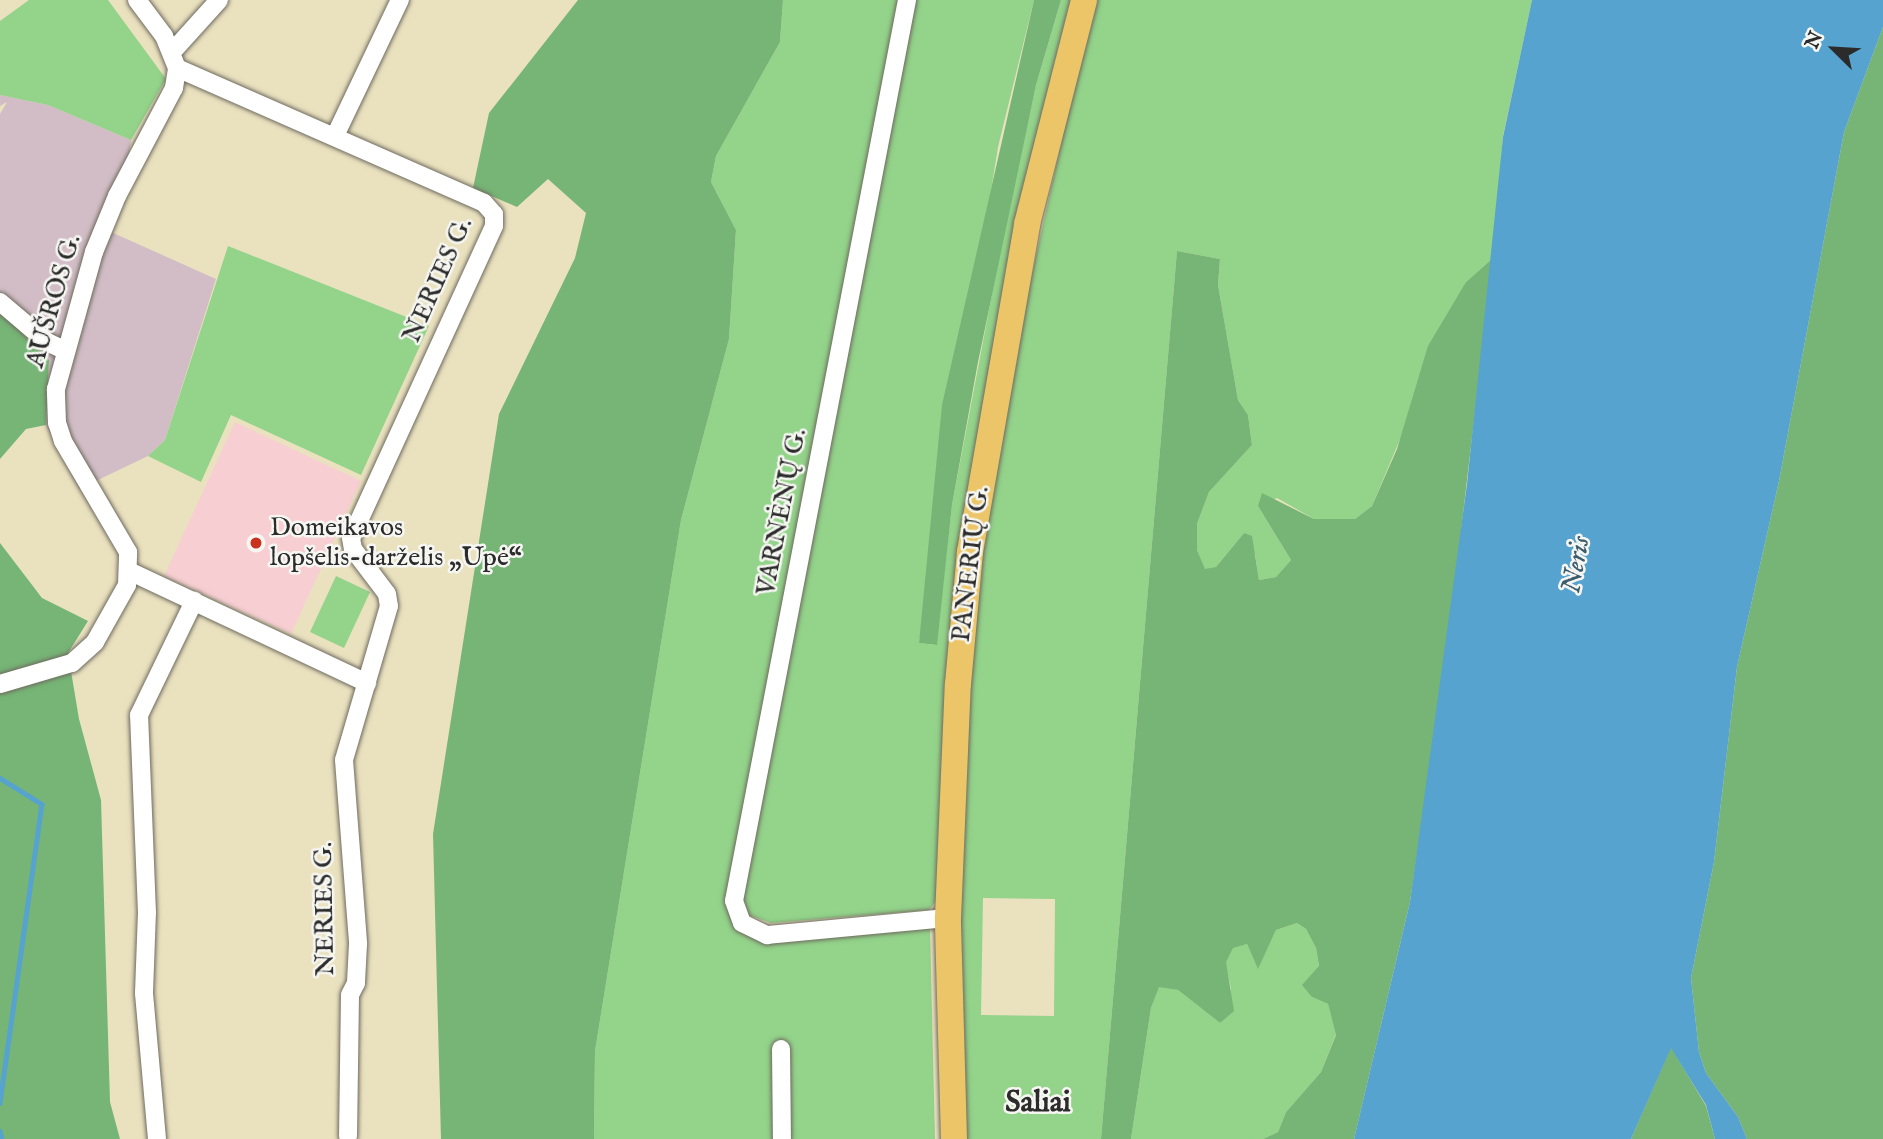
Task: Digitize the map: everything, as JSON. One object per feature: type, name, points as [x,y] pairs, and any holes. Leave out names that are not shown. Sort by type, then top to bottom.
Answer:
[{"type":"main road","name":"PANERIŲ G.","points":[[954,1139],[948,918],[958,684],[970,552],[1027,224],[1084,0]]},
{"type":"street","points":[[137,0],[175,60],[219,0]]},
{"type":"street","points":[[335,136],[400,0]]},
{"type":"street","name":"VARNĖNŲ G.","points":[[907,0],[734,901],[742,923],[768,935],[948,918]]},
{"type":"street","name":"NERIES G.","points":[[175,60],[484,203],[495,219],[352,533],[353,549],[388,600],[344,760],[358,944],[356,983],[350,995],[348,1136]]},
{"type":"street","name":"AUŠROS G.","points":[[131,572],[128,552],[80,472],[57,424],[56,389],[64,350],[108,215],[163,113],[175,60]]},
{"type":"street","points":[[0,302],[47,342],[64,350]]},
{"type":"street","points":[[0,684],[60,669],[84,654],[106,625],[131,572],[367,683]]},
{"type":"street","points":[[157,1139],[144,993],[147,913],[139,715],[194,601]]},
{"type":"street","points":[[780,1049],[782,1139]]},
{"type":"shaded area","points":[[0,95],[48,105],[131,140],[120,209],[111,232],[216,279],[165,440],[148,456],[79,489],[46,425],[49,360],[0,310],[0,114],[7,102],[0,106]]},
{"type":"shaded area","name":"Domeikavos lopšelis-darželis „Upė“","points":[[235,422],[361,481],[291,634],[164,576]]},
{"type":"green space","points":[[29,0],[108,0],[166,79],[131,140],[48,105],[0,95],[0,21]]},
{"type":"green space","points":[[578,0],[783,0],[780,42],[716,156],[711,182],[736,230],[729,339],[681,520],[595,1051],[594,1139],[441,1139],[433,834],[499,414],[575,258],[586,213],[548,179],[517,207],[473,188],[489,113]]},
{"type":"green space","points":[[783,0],[903,0],[727,902],[746,934],[930,928],[935,1139],[594,1139],[595,1051],[681,520],[729,339],[736,230],[711,182],[716,156],[780,42]]},
{"type":"green space","points":[[912,0],[1034,0],[998,147],[919,643],[936,645],[952,505],[1004,231],[1036,85],[1061,0],[1077,0],[1020,219],[941,895],[929,910],[771,923],[746,914],[740,902]]},
{"type":"green space","points":[[1034,0],[1061,0],[1036,85],[978,362],[952,505],[937,645],[919,643],[942,405]]},
{"type":"green space","points":[[1093,0],[1532,0],[1503,136],[1493,258],[1466,282],[1372,506],[1355,519],[1314,519],[1277,498],[1258,506],[1291,560],[1276,577],[1259,580],[1255,554],[1244,533],[1216,567],[1205,570],[1197,550],[1197,524],[1209,492],[1252,445],[1248,415],[1238,400],[1218,285],[1220,259],[1177,251],[1101,1139],[964,1139],[959,885],[967,679],[981,544],[1005,396]],"holes":[[[983,898],[1055,899],[1054,1016],[981,1015]]]},
{"type":"green space","points":[[1883,27],[1883,1139],[1747,1139],[1738,1117],[1706,1073],[1699,1052],[1691,978],[1714,862],[1737,667],[1779,481],[1844,132]]},
{"type":"green space","points":[[228,246],[429,326],[361,475],[231,415],[201,482],[148,456],[165,440]]},
{"type":"green space","points":[[1177,251],[1220,259],[1218,285],[1238,400],[1248,415],[1252,445],[1209,492],[1197,524],[1197,550],[1205,569],[1216,567],[1244,533],[1252,536],[1259,580],[1276,577],[1291,560],[1258,506],[1262,493],[1314,519],[1355,519],[1372,506],[1397,449],[1428,346],[1466,282],[1493,258],[1448,642],[1410,902],[1354,1139],[1263,1139],[1278,1132],[1286,1112],[1321,1072],[1336,1035],[1328,1004],[1312,997],[1302,985],[1319,966],[1316,948],[1306,929],[1297,923],[1276,930],[1258,969],[1247,944],[1233,948],[1226,962],[1234,1011],[1220,1023],[1178,990],[1159,987],[1151,1008],[1131,1139],[1101,1139]]},
{"type":"green space","points":[[0,310],[49,360],[46,425],[26,429],[0,459]]},
{"type":"green space","points":[[0,543],[42,598],[88,621],[68,653],[79,719],[101,800],[110,1102],[120,1139],[0,1139]]},
{"type":"green space","points":[[336,576],[370,592],[344,648],[310,632]]},
{"type":"green space","points":[[1297,923],[1306,929],[1316,948],[1319,967],[1312,997],[1328,1004],[1336,1034],[1321,1072],[1286,1112],[1278,1132],[1263,1139],[1131,1139],[1151,1008],[1159,986],[1178,990],[1220,1023],[1231,989],[1225,961],[1233,947],[1247,944],[1258,968],[1276,930]]},
{"type":"green space","points":[[1671,1047],[1706,1106],[1715,1139],[1631,1139]]},
{"type":"water","name":"Neris","points":[[1532,0],[1883,0],[1883,27],[1844,132],[1779,481],[1737,667],[1714,862],[1691,978],[1699,1052],[1706,1073],[1738,1117],[1747,1139],[1715,1139],[1706,1105],[1671,1048],[1631,1139],[1354,1139],[1410,902],[1467,484],[1503,137]]},
{"type":"waterway","points":[[0,778],[42,804],[0,1103]]},
{"type":"waterway","points":[[0,1131],[2,1139]]},
{"type":"place","name":"Domeikavos lopšelis-darželis „Upė“","points":[[256,543]]},
{"type":"district","name":"Saliai","points":[[1038,1103]]}]
